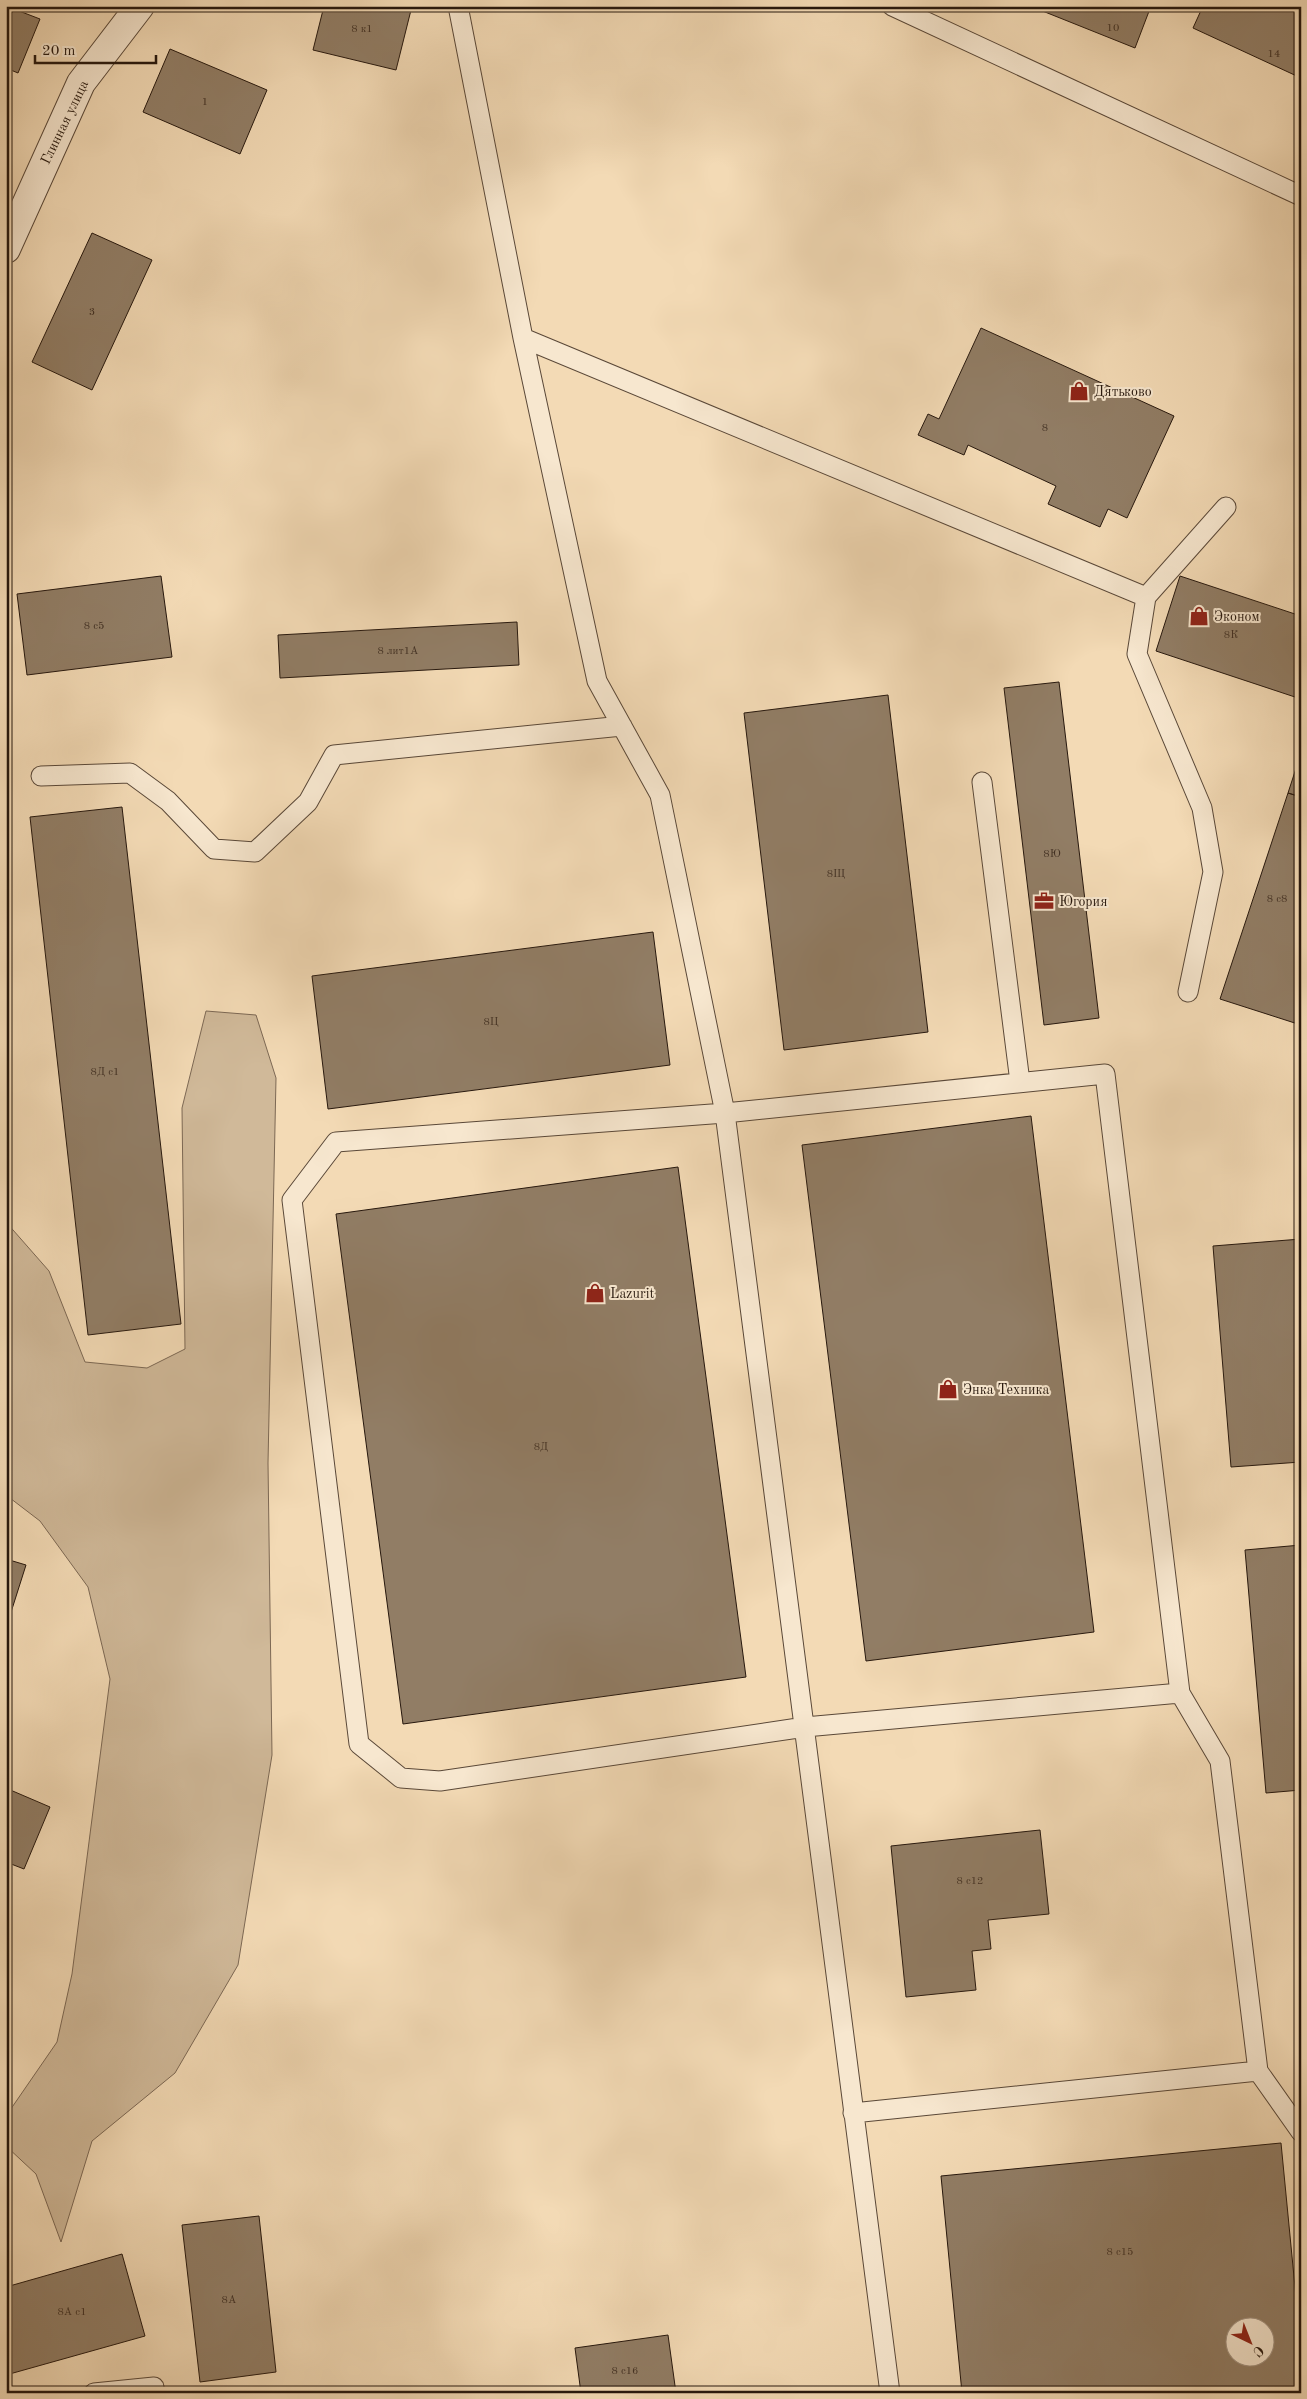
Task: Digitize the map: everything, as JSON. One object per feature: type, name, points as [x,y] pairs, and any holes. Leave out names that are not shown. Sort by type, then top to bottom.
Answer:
[{"type":"street","name":"Глинная улица","points":[[6,249],[81,83],[140,6]]},
{"type":"lane","points":[[458,6],[522,338],[597,681],[660,795],[725,1113],[890,2393]]},
{"type":"lane","points":[[892,6],[1301,196]]},
{"type":"lane","points":[[522,338],[1146,597]]},
{"type":"lane","points":[[1188,992],[1213,872],[1202,808],[1137,654],[1146,597],[1226,507]]},
{"type":"lane","points":[[41,776],[130,774],[168,800],[214,849],[255,852],[308,802],[334,755],[622,726]]},
{"type":"lane","points":[[982,782],[1020,1082]]},
{"type":"lane","points":[[1180,1693],[805,1727],[440,1781],[401,1778],[360,1744],[292,1200],[336,1142],[725,1113],[1105,1074],[1180,1693],[1220,1761],[1258,2070],[1301,2132]]},
{"type":"lane","points":[[853,2113],[1258,2070]]},
{"type":"lane","points":[[94,2393],[154,2387]]},
{"type":"shaded area","points":[[206,1011],[256,1015],[276,1078],[268,1463],[272,1755],[238,1965],[175,2073],[92,2141],[61,2242],[36,2174],[6,2146],[6,2116],[57,2042],[72,1974],[110,1679],[88,1587],[40,1521],[6,1495],[6,1222],[49,1271],[85,1362],[147,1368],[185,1349],[182,1108]]},
{"type":"building","points":[[6,6],[40,19],[18,73],[6,68]]},
{"type":"building","points":[[324,6],[412,6],[396,70],[313,50]]},
{"type":"building","points":[[1030,6],[1151,6],[1135,48]]},
{"type":"building","points":[[1203,6],[1301,6],[1301,78],[1193,28]]},
{"type":"building","points":[[170,49],[267,90],[240,154],[143,112]]},
{"type":"building","points":[[92,233],[152,260],[92,390],[32,362]]},
{"type":"building","points":[[981,328],[1174,416],[1127,518],[1108,509],[1100,527],[1048,504],[1056,486],[968,445],[964,455],[918,435],[928,414],[939,419]]},
{"type":"building","points":[[161,576],[172,657],[27,675],[17,594]]},
{"type":"building","points":[[1180,576],[1301,616],[1301,699],[1156,651]]},
{"type":"building","points":[[517,622],[519,665],[280,678],[278,635]]},
{"type":"building","points":[[1059,682],[1099,1018],[1044,1025],[1004,688]]},
{"type":"building","points":[[888,695],[928,1032],[784,1050],[744,713]]},
{"type":"building","points":[[1301,753],[1301,797],[1288,793]]},
{"type":"building","points":[[1288,793],[1301,797],[1301,1025],[1220,999]]},
{"type":"building","points":[[122,807],[181,1324],[88,1335],[30,817]]},
{"type":"building","points":[[653,932],[670,1065],[328,1109],[312,976]]},
{"type":"building","name":"Энка Техника","points":[[1031,1116],[1094,1632],[866,1661],[802,1145]]},
{"type":"building","points":[[678,1167],[746,1677],[403,1724],[336,1214]]},
{"type":"building","points":[[1301,1239],[1301,1462],[1231,1467],[1213,1246]]},
{"type":"building","points":[[1301,1545],[1301,1790],[1266,1793],[1245,1550]]},
{"type":"building","points":[[6,1559],[26,1565],[6,1628]]},
{"type":"building","points":[[8,1789],[50,1807],[24,1869],[6,1862]]},
{"type":"building","points":[[1040,1830],[1049,1914],[988,1920],[991,1949],[972,1951],[976,1990],[906,1997],[891,1846]]},
{"type":"building","points":[[1281,2143],[1301,2349],[1301,2393],[962,2393],[941,2176]]},
{"type":"building","points":[[259,2216],[276,2372],[200,2382],[182,2225]]},
{"type":"building","points":[[122,2254],[145,2336],[6,2375],[6,2287]]},
{"type":"building","points":[[668,2335],[676,2393],[581,2393],[575,2348]]},
{"type":"place","name":"Дятьково","points":[[1079,391]]},
{"type":"place","name":"Эконом","points":[[1199,616]]},
{"type":"place","name":"Югория","points":[[1044,901]]},
{"type":"place","name":"Lazurit","points":[[595,1293]]},
{"type":"place","name":"Энка Техника","points":[[948,1389]]}]
